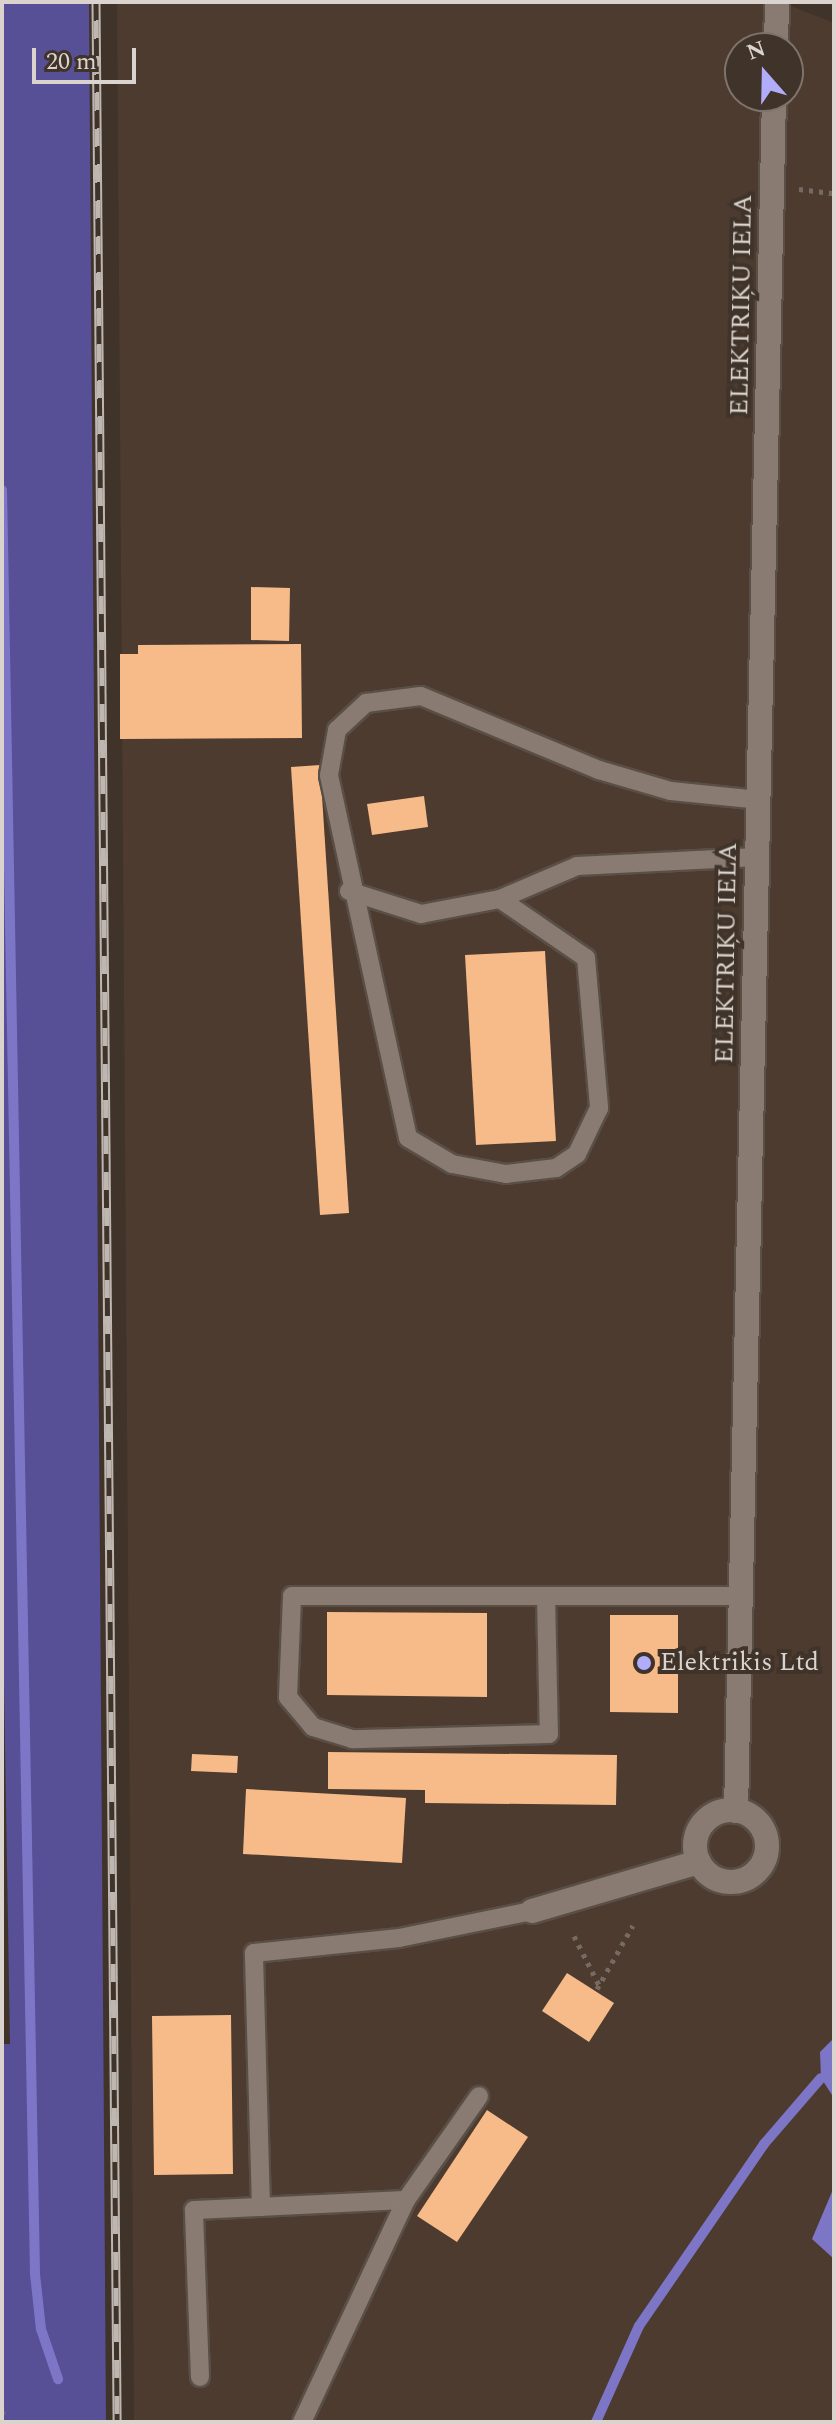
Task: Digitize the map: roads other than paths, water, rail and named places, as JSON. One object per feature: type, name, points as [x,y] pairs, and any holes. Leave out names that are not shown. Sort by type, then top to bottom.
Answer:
[{"type":"street","points":[[776,32],[777,2]]},
{"type":"street","name":"ELEKTRIĶU IELA","points":[[736,1811],[774,112]]},
{"type":"street","points":[[736,1811],[764,1832],[760,1867],[728,1882],[699,1862],[702,1825],[736,1811]]},
{"type":"street","points":[[532,1911],[699,1862]]},
{"type":"lane","points":[[500,899],[586,958],[599,1108],[577,1154],[556,1168],[506,1174],[452,1164],[408,1138],[349,891],[329,775],[337,730],[366,703],[421,696],[599,770],[671,791],[759,800]]},
{"type":"lane","points":[[349,891],[421,914],[500,899],[577,866],[757,857]]},
{"type":"lane","points":[[546,1596],[549,1734],[352,1739],[313,1727],[288,1697],[292,1596],[546,1596],[741,1596]]},
{"type":"lane","points":[[261,2207],[254,1953],[399,1938],[532,1911]]},
{"type":"lane","points":[[302,2422],[406,2200],[479,2096]]},
{"type":"lane","points":[[200,2377],[194,2210],[406,2200]]},
{"type":"waterway","points":[[2,490],[35,2274],[41,2329],[58,2379]]},
{"type":"waterway","points":[[596,2422],[639,2326],[764,2144],[821,2078]]},
{"type":"railway","points":[[96,2],[117,2422]]},
{"type":"place","name":"Elektrikis Ltd","points":[[644,1663]]}]
